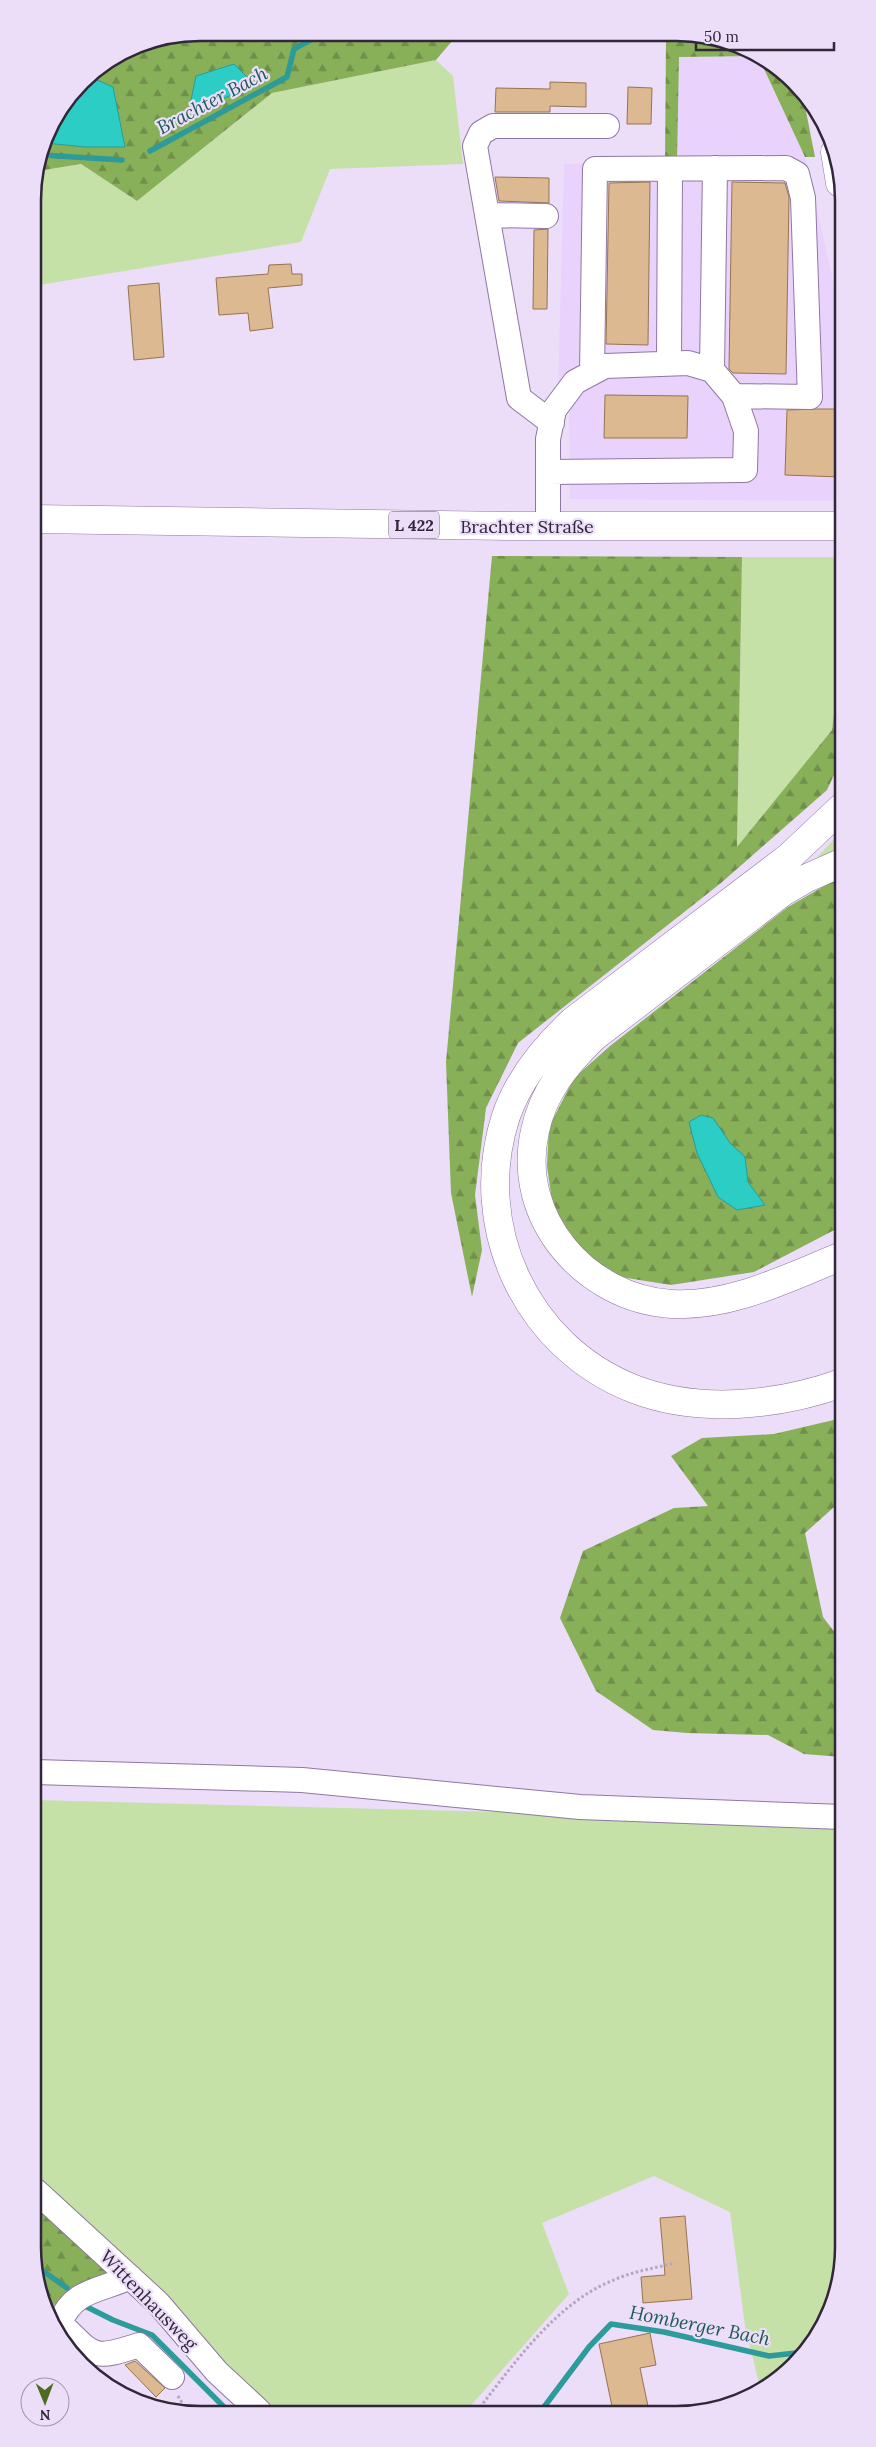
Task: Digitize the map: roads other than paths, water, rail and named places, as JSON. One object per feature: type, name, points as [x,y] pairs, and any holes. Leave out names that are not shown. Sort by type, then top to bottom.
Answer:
[{"type":"main road","name":"Brachter Straße","points":[[42,519],[548,526],[835,526]]},
{"type":"main road","points":[[834,1385],[765,1402],[701,1403],[634,1389],[610,1377],[568,1349],[526,1298],[504,1249],[497,1222],[494,1196],[497,1154],[507,1114],[525,1078],[547,1046],[573,1021],[789,857],[835,814]]},
{"type":"main road","points":[[834,1259],[752,1292],[703,1303],[672,1304],[626,1295],[587,1273],[570,1257],[556,1239],[539,1204],[533,1172],[532,1154],[534,1133],[545,1101],[560,1073],[582,1048],[783,892],[807,878],[835,866]]},
{"type":"street","points":[[552,423],[519,398],[475,146],[481,133],[493,126],[607,126]]},
{"type":"street","points":[[669,363],[670,168]]},
{"type":"street","points":[[712,370],[714,168]]},
{"type":"street","points":[[592,373],[595,169],[786,168],[797,174],[803,198],[810,397],[734,396]]},
{"type":"street","points":[[487,215],[546,216]]},
{"type":"street","points":[[548,472],[745,470],[746,431],[734,396],[712,370],[688,363],[605,366],[575,382],[554,410],[548,439],[548,472],[548,526]]},
{"type":"street","points":[[41,1772],[302,1780],[580,1807],[834,1817]]},
{"type":"street","name":"Wittenhausweg","points":[[41,2196],[158,2304],[217,2372],[254,2406]]},
{"type":"street","points":[[61,2322],[66,2309],[77,2298],[130,2277]]},
{"type":"street","points":[[63,2326],[88,2351],[98,2355],[111,2354],[139,2345],[172,2377]]},
{"type":"water","points":[[234,64],[251,81],[250,88],[194,110],[190,105],[196,76]]},
{"type":"water","points":[[97,80],[113,87],[125,147],[85,147],[52,144],[74,103]]},
{"type":"water","points":[[701,1115],[713,1118],[730,1143],[745,1157],[748,1182],[765,1205],[737,1210],[718,1197],[697,1153],[689,1122]]},
{"type":"waterway","name":"Brachter Bach","points":[[150,151],[287,77],[294,49],[307,42]]},
{"type":"waterway","name":"Brachter Bach","points":[[48,155],[122,160]]},
{"type":"waterway","points":[[43,2271],[67,2288]]},
{"type":"waterway","points":[[85,2306],[113,2320],[152,2335],[223,2406]]},
{"type":"waterway","name":"Homberger Bach","points":[[545,2406],[589,2347],[611,2324],[664,2332],[769,2356],[794,2353]]}]
